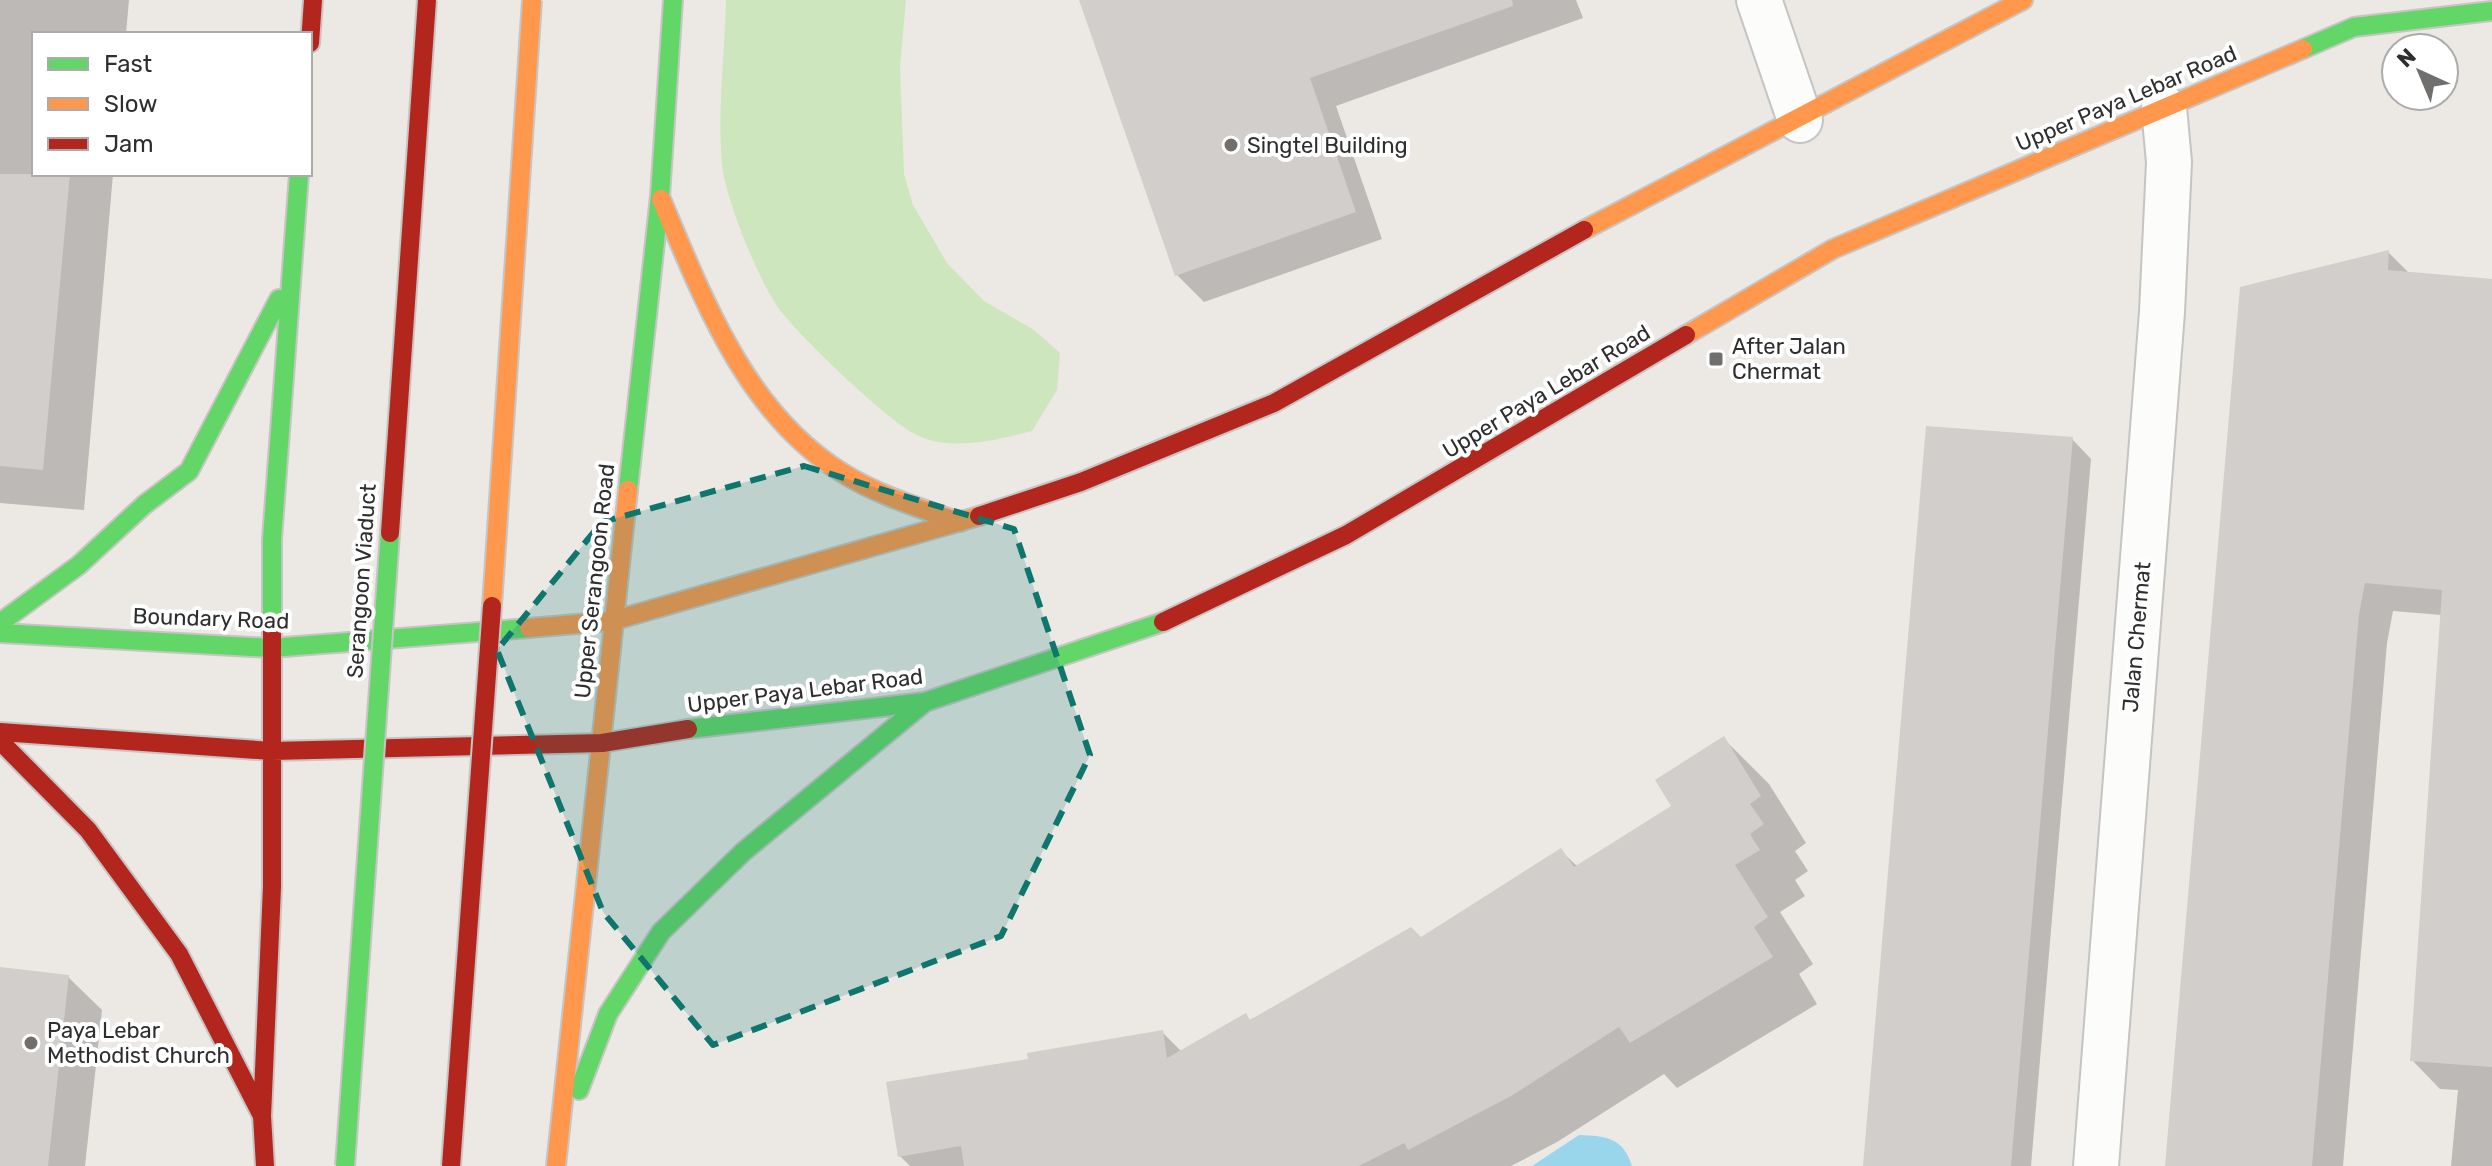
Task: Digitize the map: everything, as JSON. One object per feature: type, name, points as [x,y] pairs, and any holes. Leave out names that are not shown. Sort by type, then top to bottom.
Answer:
[{"type":"main road","points":[[311,32],[313,0]]},
{"type":"main road","name":"Serangoon Viaduct","points":[[345,1166],[427,0]]},
{"type":"main road","points":[[451,1166],[506,409],[532,0]]},
{"type":"main road","name":"Upper Serangoon Road","points":[[556,1166],[602,743],[612,621],[660,196],[673,0]]},
{"type":"main road","points":[[612,621],[696,594],[960,522],[1081,482],[1274,403],[1553,246],[1800,120],[2023,0]]},
{"type":"main road","name":"Upper Paya Lebar Road","points":[[602,743],[674,731],[925,702],[1169,620],[1346,535],[1833,249],[2354,27],[2492,11]]},
{"type":"main road","points":[[265,1166],[262,1116],[272,887],[272,539],[299,176]]},
{"type":"main road","points":[[660,196],[709,311],[744,373],[780,420],[828,464],[882,494],[960,522]]},
{"type":"main road","points":[[0,623],[79,565],[144,505],[189,471],[237,385],[289,279]]},
{"type":"main road","name":"Boundary Road","points":[[0,633],[271,648],[612,621]]},
{"type":"main road","points":[[558,1145],[608,1014],[661,932],[743,852],[925,702]]},
{"type":"main road","points":[[0,732],[272,751],[602,743]]},
{"type":"main road","points":[[0,741],[88,830],[179,954],[262,1116]]},
{"type":"street","points":[[1759,0],[1800,120]]},
{"type":"street","name":"Jalan Chermat","points":[[2096,1166],[2162,312],[2169,162],[2164,108]]},
{"type":"highlighted area","points":[[804,466],[1014,529],[1090,755],[1001,936],[713,1045],[603,912],[497,650],[602,522]]},
{"type":"green space","points":[[726,0],[906,0],[900,67],[904,174],[913,205],[947,263],[984,301],[1034,330],[1060,353],[1057,390],[1032,431],[957,444],[927,439],[913,433],[843,376],[780,310],[753,260],[724,179],[720,124]]},
{"type":"water","points":[[1579,1135],[1613,1140],[1624,1149],[1632,1166],[1532,1166]]},
{"type":"building","name":"Singtel Building","points":[[1079,0],[1512,0],[1513,6],[1310,78],[1356,212],[1175,276]]},
{"type":"building","points":[[0,174],[70,176],[43,470],[0,466]]},
{"type":"building","points":[[2389,250],[2388,270],[2492,279],[2492,1067],[2410,1061],[2442,590],[2365,583],[2359,614],[2312,1166],[2165,1166],[2240,287]]},
{"type":"building","points":[[1926,426],[2073,437],[2011,1166],[1863,1166]]},
{"type":"building","points":[[1724,736],[1761,796],[1750,804],[1764,824],[1750,834],[1760,850],[1735,865],[1768,917],[1754,927],[1773,957],[1630,1043],[1619,1027],[1511,1096],[1408,1150],[1404,1143],[1359,1166],[964,1166],[961,1146],[898,1157],[886,1082],[1028,1059],[1027,1053],[1163,1030],[1167,1058],[1246,1013],[1250,1020],[1411,927],[1421,937],[1561,848],[1574,867],[1671,806],[1655,780]]},
{"type":"building","name":"Paya Lebar Methodist Church","points":[[0,967],[69,975],[48,1166],[0,1166]]},
{"type":"traffic: fast","points":[[628,490],[660,196],[673,0]]},
{"type":"traffic: fast","points":[[2303,49],[2354,27],[2492,11]]},
{"type":"traffic: fast","points":[[272,631],[272,539],[299,176]]},
{"type":"traffic: fast","points":[[0,623],[79,565],[144,505],[189,471],[279,299]]},
{"type":"traffic: fast","points":[[345,1166],[390,533]]},
{"type":"traffic: fast","points":[[688,729],[925,702],[1163,622]]},
{"type":"traffic: fast","points":[[0,633],[271,648],[529,628]]},
{"type":"traffic: fast","points":[[579,1090],[608,1014],[661,932],[743,852],[925,702]]},
{"type":"traffic: slow","points":[[492,606],[532,0]]},
{"type":"traffic: slow","points":[[1584,230],[2023,0]]},
{"type":"traffic: slow","points":[[1686,335],[1833,249],[2303,49]]},
{"type":"traffic: slow","points":[[661,199],[711,313],[753,385],[778,418],[807,447],[841,472],[869,488],[960,522]]},
{"type":"traffic: slow","points":[[556,1166],[628,490]]},
{"type":"traffic: slow","points":[[529,628],[612,621],[979,516]]},
{"type":"traffic: jam","points":[[311,32],[313,0]]},
{"type":"traffic: jam","points":[[390,533],[427,0]]},
{"type":"traffic: jam","points":[[979,516],[1081,482],[1274,403],[1584,230]]},
{"type":"traffic: jam","points":[[1163,622],[1346,535],[1686,335]]},
{"type":"traffic: jam","points":[[451,1166],[492,606]]},
{"type":"traffic: jam","points":[[265,1166],[262,1116],[272,887],[272,631]]},
{"type":"traffic: jam","points":[[0,732],[272,751],[602,743],[688,729]]},
{"type":"traffic: jam","points":[[0,741],[88,830],[179,954],[261,1114]]},
{"type":"place","name":"Singtel Building","points":[[1231,145]]},
{"type":"place","name":"After Jalan Chermat","points":[[1716,359]]},
{"type":"place","name":"Paya Lebar Methodist Church","points":[[31,1043]]}]
